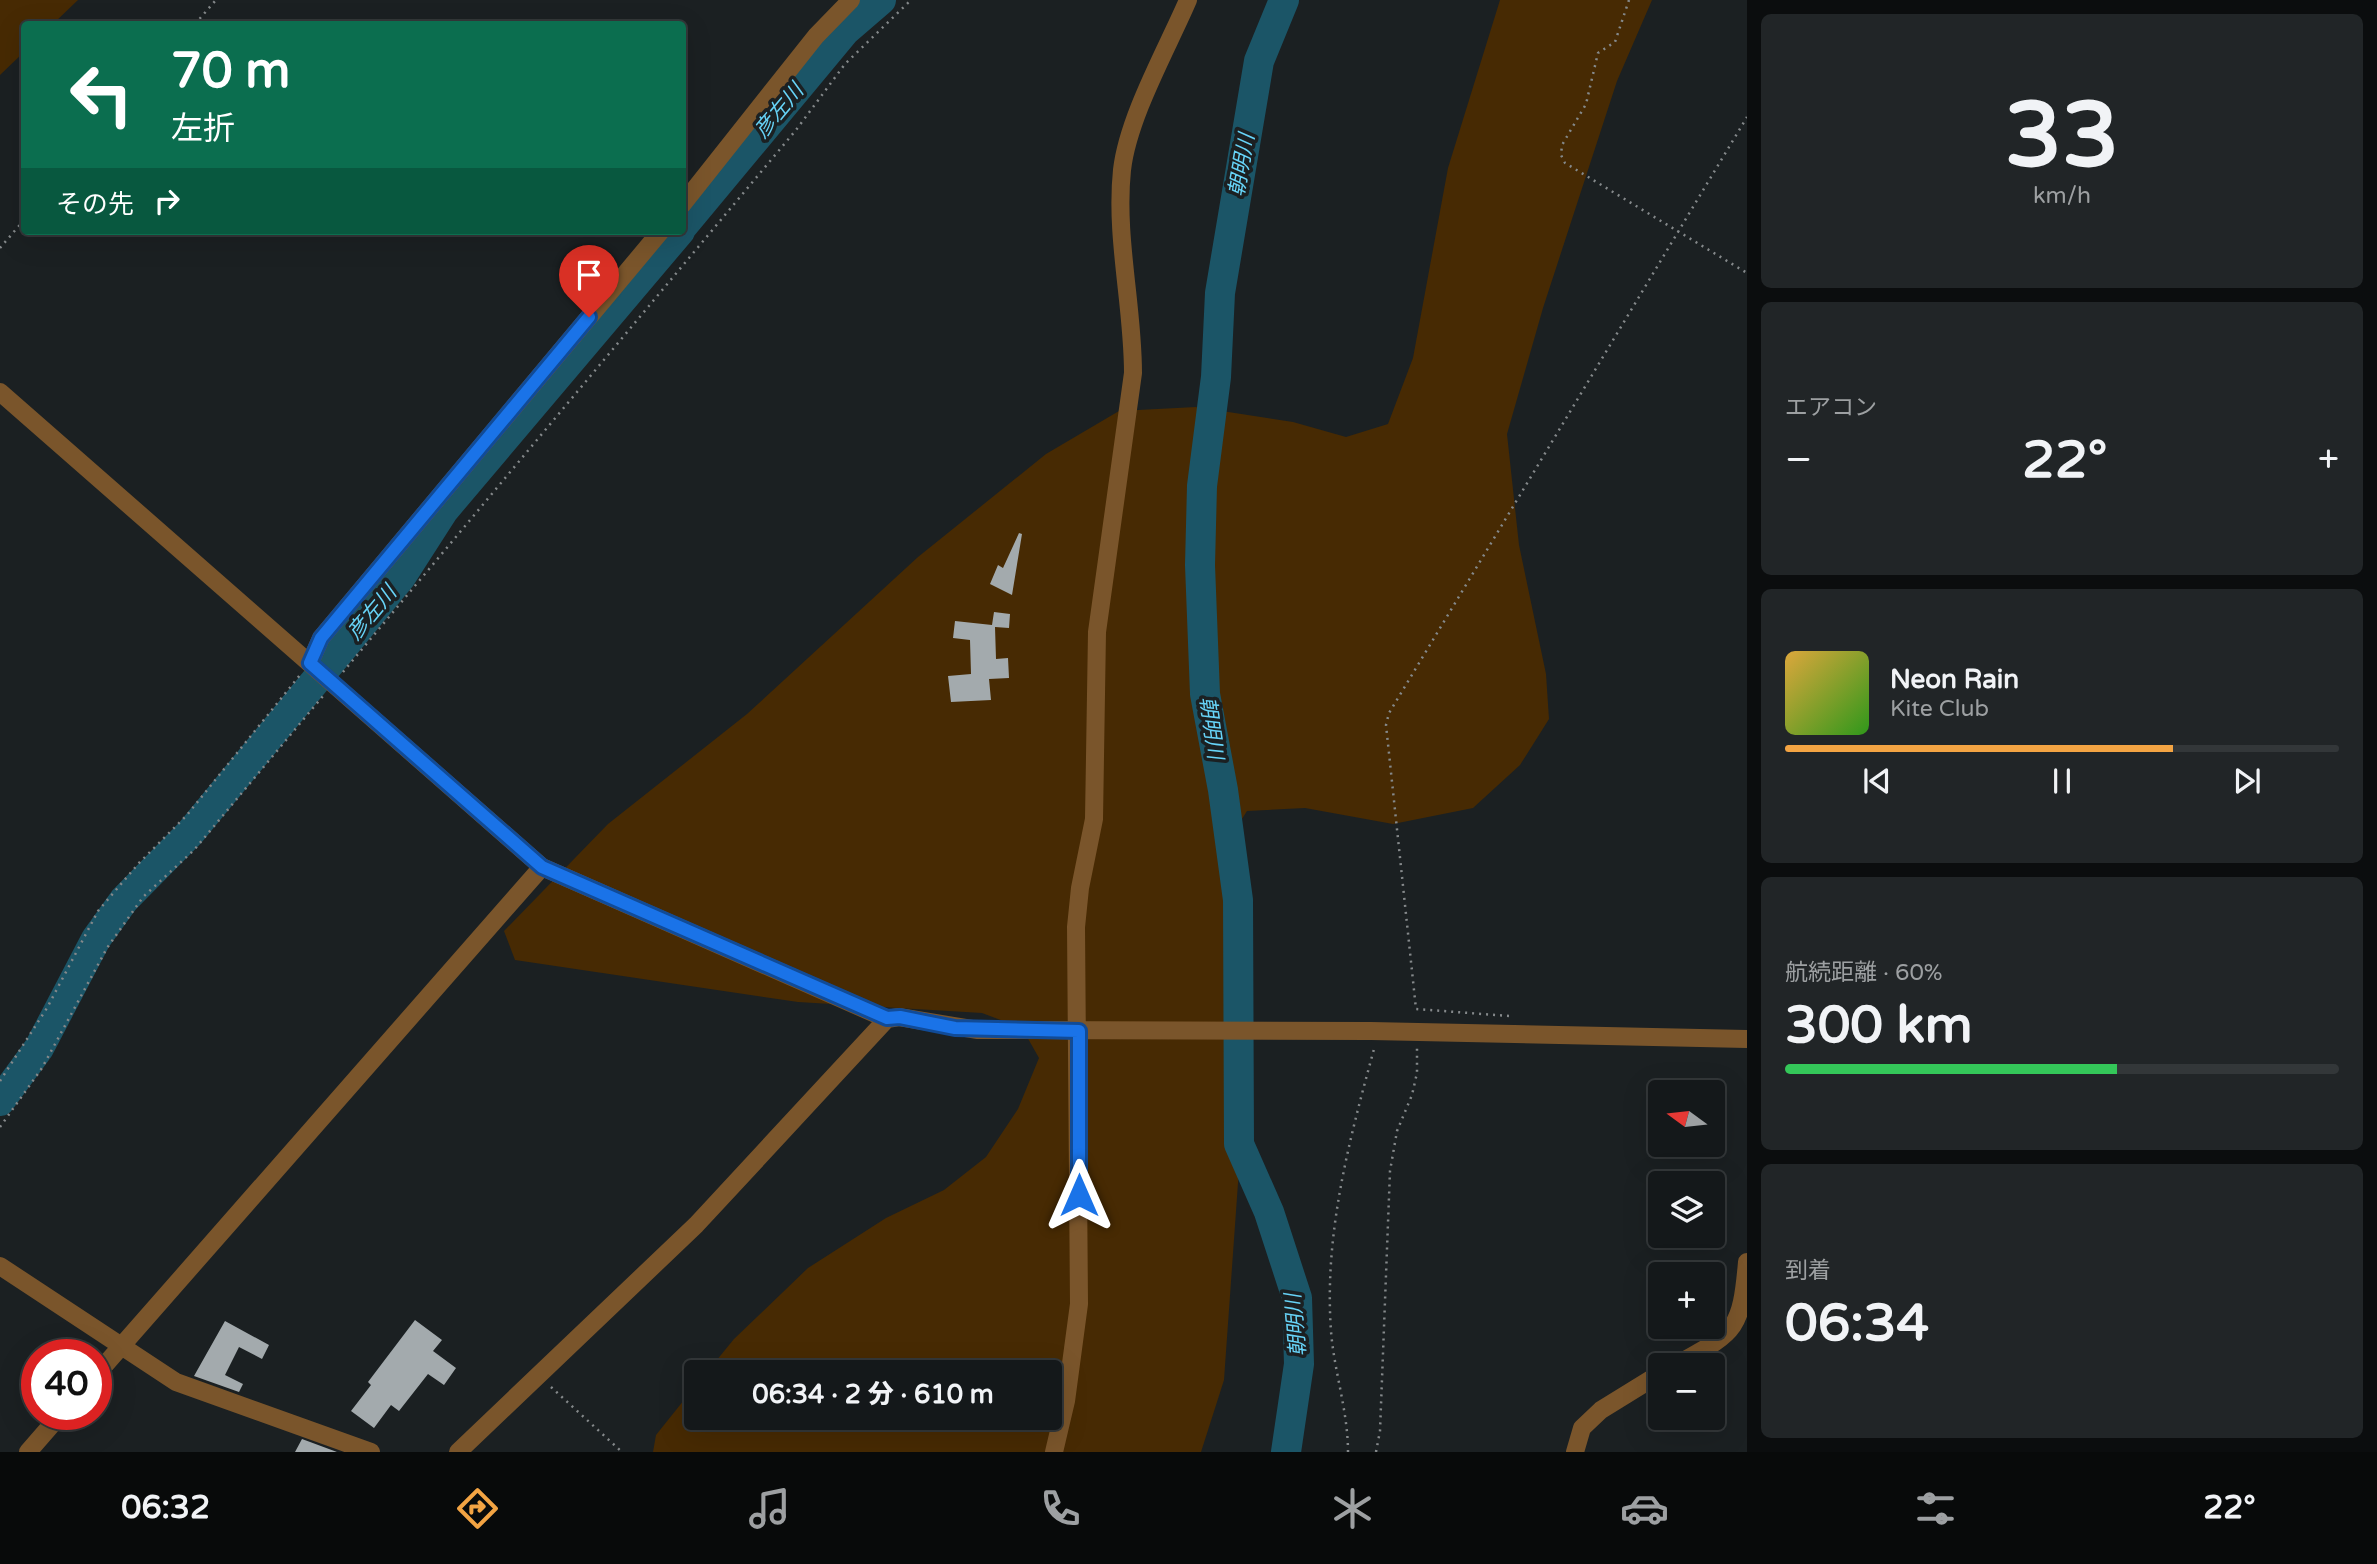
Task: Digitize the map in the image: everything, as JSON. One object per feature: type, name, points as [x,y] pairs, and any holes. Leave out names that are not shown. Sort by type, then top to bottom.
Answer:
[{"type":"street","points":[[686,200],[816,36],[851,0]]},
{"type":"street","points":[[1054,1452],[1066,1401],[1079,1304],[1079,1031],[1076,927],[1080,888],[1094,819],[1097,632],[1133,373],[1133,337],[1121,213],[1122,168],[1130,132],[1188,0]]},
{"type":"street","points":[[311,664],[321,638],[658,235]]},
{"type":"street","points":[[0,392],[542,867],[887,1018],[900,1017],[978,1030],[1416,1030],[1747,1039]]},
{"type":"street","points":[[112,1357],[542,867]]},
{"type":"street","points":[[458,1452],[696,1224],[887,1018]]},
{"type":"street","points":[[1695,1353],[1734,1328],[1745,1290],[1747,1262]]},
{"type":"street","points":[[0,1266],[176,1382],[371,1452]]},
{"type":"street","points":[[1575,1452],[1582,1429],[1601,1410],[1648,1381]]},
{"type":"street","points":[[28,1452],[47,1430]]},
{"type":"path","points":[[198,21],[216,0]]},
{"type":"path","points":[[0,1128],[42,1068],[107,948],[143,897],[194,850],[633,321],[796,130],[845,64],[911,0]]},
{"type":"path","points":[[1629,0],[1615,42],[1598,53],[1586,104],[1562,145],[1564,163],[1747,273]]},
{"type":"path","points":[[1376,1452],[1380,1431],[1385,1229],[1390,1171],[1397,1131],[1412,1095],[1417,1073],[1416,1009],[1386,725],[1388,713],[1747,117]]},
{"type":"path","points":[[0,248],[21,224]]},
{"type":"path","points":[[0,1081],[47,1009],[98,911],[139,863],[187,815],[311,664]]},
{"type":"path","points":[[1416,1009],[1509,1016]]},
{"type":"path","points":[[1348,1452],[1331,1332],[1330,1270],[1336,1208],[1375,1031]]},
{"type":"path","points":[[538,1375],[622,1452]]},
{"type":"shaded area","points":[[0,0],[78,0],[56,21],[21,21],[21,55],[0,75]]},
{"type":"shaded area","points":[[1500,0],[1652,0],[1617,81],[1543,308],[1507,434],[1519,545],[1546,674],[1549,719],[1520,765],[1473,808],[1393,824],[1305,808],[1247,811],[1230,838],[1225,922],[1236,981],[1239,1169],[1224,1380],[1201,1452],[653,1452],[656,1435],[684,1400],[684,1430],[1062,1430],[1062,1360],[717,1360],[734,1339],[808,1268],[886,1218],[944,1190],[986,1157],[1018,1109],[1039,1058],[1022,1028],[982,1013],[798,1002],[515,960],[504,931],[608,824],[747,714],[918,557],[1046,454],[1119,411],[1196,407],[1293,422],[1346,437],[1388,424],[1413,358],[1448,168]]},
{"type":"building","points":[[1019,533],[1022,534],[1012,595],[990,584],[998,565],[1003,568]]},
{"type":"building","points":[[994,612],[1010,614],[1009,628],[995,627],[996,659],[1008,658],[1009,678],[989,679],[991,700],[951,702],[948,676],[971,674],[970,640],[953,638],[955,621],[992,625]]},
{"type":"building","points":[[415,1320],[442,1340],[433,1351],[456,1368],[444,1385],[428,1374],[399,1411],[391,1405],[374,1428],[351,1411],[371,1385],[368,1382]]},
{"type":"building","points":[[225,1321],[269,1345],[262,1359],[239,1347],[225,1375],[243,1384],[239,1392],[194,1376]]},
{"type":"building","points":[[302,1439],[337,1452],[295,1452]]},
{"type":"waterway","name":"彦左川","points":[[686,222],[845,31],[881,0]]},
{"type":"waterway","name":"朝明川","points":[[1284,0],[1259,61],[1220,293],[1216,377],[1202,486],[1200,565],[1205,694],[1223,790],[1238,900],[1239,1144],[1269,1212],[1297,1298],[1299,1364],[1286,1452]]},
{"type":"waterway","name":"彦左川","points":[[0,1101],[39,1048],[96,939],[124,900],[190,833],[401,577],[444,510],[677,235]]},
{"type":"route","points":[[589,317],[321,638],[310,663],[542,867],[887,1018],[900,1017],[920,1023],[978,1030],[1079,1031],[1079,1195]]}]
